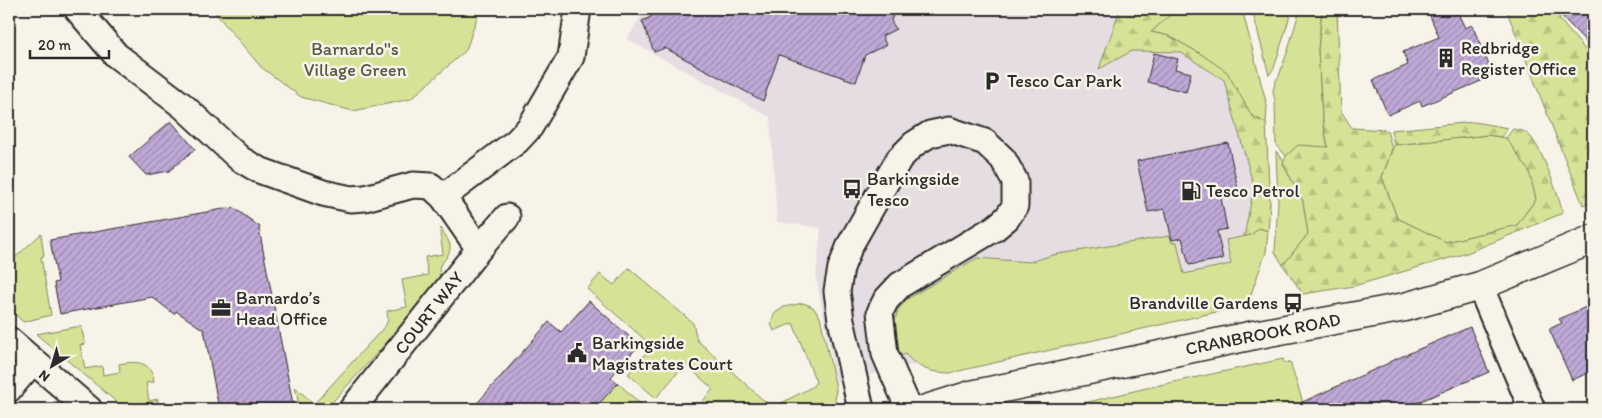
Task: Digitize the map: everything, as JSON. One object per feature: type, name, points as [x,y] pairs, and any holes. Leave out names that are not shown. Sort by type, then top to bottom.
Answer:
[{"type":"main road","name":"CRANBROOK ROAD","points":[[926,409],[971,395],[1249,336],[1405,307],[1480,286],[1593,239]]},
{"type":"street","points":[[77,9],[116,55],[183,106],[240,159],[259,170],[323,193],[351,199],[365,198],[413,185],[431,186],[443,197],[479,249]]},
{"type":"street","points":[[443,197],[517,141],[530,127],[571,57],[578,9]]},
{"type":"street","points":[[861,409],[841,320],[837,291],[841,268],[850,245],[899,159],[914,144],[930,134],[948,130],[985,142],[1003,158],[1015,181],[1015,206],[1007,218],[995,228],[900,286],[886,300],[880,312],[885,354],[909,409]]},
{"type":"street","name":"COURT WAY","points":[[352,409],[479,249],[507,217]]},
{"type":"street","points":[[1480,286],[1532,409]]},
{"type":"street","points":[[9,340],[89,409]]},
{"type":"street","points":[[9,389],[33,361]]},
{"type":"shaded area","points":[[646,9],[1120,9],[1099,69],[1132,51],[1180,52],[1224,81],[1254,187],[1235,271],[947,358],[836,382],[816,277],[821,228],[777,222],[770,117],[627,39]]},
{"type":"green space","name":"Barnardo''s Village Green","points":[[212,9],[480,9],[466,50],[411,99],[353,111],[301,97],[261,67]]},
{"type":"green space","points":[[1120,9],[1177,9],[1151,32],[1169,36],[1201,54],[1227,72],[1252,116],[1266,123],[1270,205],[1268,231],[1259,228],[1251,235],[1244,236],[1254,187],[1224,80],[1180,52],[1132,51],[1099,69]]},
{"type":"green space","points":[[1177,9],[1242,9],[1267,106],[1266,123],[1252,116],[1226,72],[1201,54],[1169,36],[1151,32]]},
{"type":"green space","points":[[1252,9],[1292,9],[1274,68],[1269,75]]},
{"type":"green space","points":[[1300,9],[1322,9],[1318,50],[1322,115],[1328,148],[1298,146],[1286,156],[1276,144],[1273,91]]},
{"type":"green space","points":[[1322,9],[1337,9],[1341,111],[1352,128],[1387,130],[1392,149],[1382,177],[1397,218],[1446,242],[1517,225],[1536,199],[1529,171],[1506,138],[1513,129],[1525,132],[1537,146],[1548,169],[1563,213],[1467,253],[1354,286],[1303,294],[1283,265],[1308,234],[1303,201],[1283,164],[1286,156],[1298,145],[1328,147],[1322,115],[1318,50]]},
{"type":"green space","points":[[1506,9],[1563,9],[1559,19],[1588,53],[1593,52],[1593,201],[1583,205]]},
{"type":"green space","points":[[1474,122],[1508,128],[1501,137],[1488,135],[1394,145],[1391,130]]},
{"type":"green space","points":[[1488,135],[1506,138],[1530,171],[1536,199],[1517,225],[1446,242],[1397,218],[1382,177],[1394,145]]},
{"type":"green space","points":[[1276,151],[1284,161],[1283,164],[1303,201],[1308,234],[1283,265],[1275,252],[1278,202]]},
{"type":"green space","points":[[441,228],[450,244],[450,248],[439,267],[440,277],[400,328],[326,409],[300,409],[295,387],[314,404],[386,325],[388,320],[387,311],[407,307],[402,280],[428,275],[425,257],[443,254]]},
{"type":"green space","points":[[1259,228],[1268,231],[1266,252],[1247,305],[950,373],[925,369],[905,354],[900,357],[895,350],[894,323],[898,310],[907,299],[977,258],[1029,262],[1053,255],[1170,236],[1172,243],[1177,242],[1184,274],[1231,264],[1226,240],[1251,235]]},
{"type":"green space","points":[[41,234],[44,256],[41,257],[51,315],[23,322],[9,308],[9,263]]},
{"type":"green space","points":[[629,268],[693,323],[697,340],[772,408],[812,387],[816,382],[793,323],[774,331],[771,324],[774,314],[784,307],[803,303],[813,307],[820,317],[836,388],[833,409],[696,409],[713,389],[685,364],[656,398],[628,374],[652,346],[587,289],[600,274],[614,285]]},
{"type":"green space","points":[[81,326],[85,344],[80,345],[85,369],[102,366],[103,375],[120,372],[119,364],[131,362],[146,366],[150,369],[154,382],[146,383],[149,401],[158,399],[157,409],[125,409],[36,334]]},
{"type":"green space","points":[[1283,359],[1284,363],[1290,362],[1305,409],[1059,409],[1155,386]]},
{"type":"green space","points":[[618,383],[646,409],[594,409]]},
{"type":"building","points":[[654,9],[895,9],[891,21],[896,29],[882,36],[886,45],[865,55],[856,82],[779,55],[763,101],[665,48],[654,52],[642,21],[651,17]]},
{"type":"building","name":"Redbridge Register Office","points":[[1427,9],[1456,9],[1465,28],[1472,25],[1492,72],[1479,77],[1481,81],[1422,106],[1420,101],[1388,115],[1373,80],[1408,65],[1403,52],[1439,37]]},
{"type":"building","points":[[1555,9],[1593,9],[1593,49]]},
{"type":"building","points":[[1154,53],[1178,59],[1175,69],[1191,73],[1186,92],[1147,82]]},
{"type":"building","points":[[171,121],[195,149],[169,171],[146,175],[129,157]]},
{"type":"building","points":[[1228,143],[1239,194],[1221,198],[1227,229],[1217,231],[1223,259],[1189,265],[1182,238],[1172,240],[1165,209],[1148,212],[1137,161]]},
{"type":"building","name":"Barnardo’s Head Office","points":[[233,207],[260,227],[294,409],[219,409],[204,330],[176,311],[174,314],[152,297],[60,314],[54,283],[58,282],[50,240],[231,209]]},
{"type":"building","name":"Barkingside Magistrates Court","points":[[589,301],[639,345],[611,377],[618,383],[594,409],[472,409],[549,322],[561,332]]},
{"type":"building","points":[[1593,304],[1593,371],[1572,380],[1549,329],[1562,323],[1559,319]]},
{"type":"building","points":[[1470,327],[1489,372],[1402,409],[1287,409],[1389,362]]},
{"type":"place","name":"Redbridge Register Office","points":[[1446,58]]},
{"type":"place","name":"Tesco Car Park","points":[[992,81]]},
{"type":"place","name":"Barkingside Tesco","points":[[852,189]]},
{"type":"place","name":"Tesco Petrol","points":[[1191,191]]},
{"type":"place","name":"Brandville Gardens","points":[[1293,303]]},
{"type":"place","name":"Barnardo’s Head Office","points":[[221,308]]},
{"type":"place","name":"Barkingside Magistrates Court","points":[[577,353]]}]
